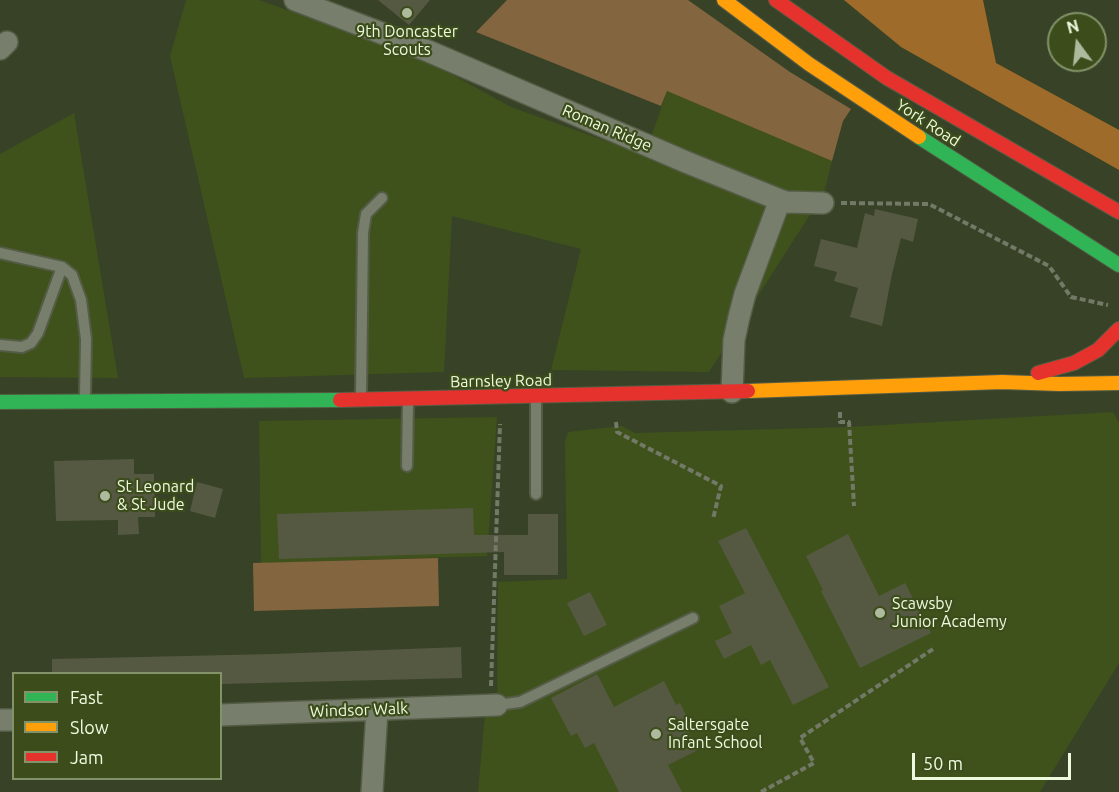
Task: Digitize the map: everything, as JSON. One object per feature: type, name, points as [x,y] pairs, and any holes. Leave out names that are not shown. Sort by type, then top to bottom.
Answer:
[{"type":"highway","name":"York Road","points":[[724,0],[809,64],[1119,266]]},
{"type":"highway","name":"York Road","points":[[776,0],[887,78],[1119,212]]},
{"type":"highway","points":[[1002,382],[1074,363],[1098,350],[1119,329]]},
{"type":"highway","name":"Barnsley Road","points":[[0,402],[361,400],[616,395],[1002,382]]},
{"type":"highway","points":[[1002,382],[1119,383]]},
{"type":"street","name":"Roman Ridge","points":[[295,0],[428,51],[780,200],[823,203]]},
{"type":"street","points":[[732,392],[734,340],[739,317],[745,294],[780,200]]},
{"type":"street","name":"Windsor Walk","points":[[222,715],[493,705]]},
{"type":"street","points":[[372,792],[377,710]]},
{"type":"lane","points":[[361,400],[363,233],[366,214],[382,198]]},
{"type":"lane","points":[[0,253],[62,267],[72,275],[81,300],[86,339],[84,403]]},
{"type":"lane","points":[[0,345],[22,346],[31,343],[38,333],[62,267]]},
{"type":"lane","points":[[536,396],[536,494]]},
{"type":"lane","points":[[407,466],[408,399]]},
{"type":"lane","points":[[493,705],[520,702],[693,618]]},
{"type":"path","points":[[823,203],[930,204],[1048,266],[1071,297],[1111,306]]},
{"type":"path","points":[[839,388],[840,422],[849,422],[854,506]]},
{"type":"path","points":[[616,395],[617,432],[721,486],[713,519]]},
{"type":"path","points":[[493,705],[501,397]]},
{"type":"path","points":[[761,792],[813,763],[800,738],[933,650]]},
{"type":"shaded area","points":[[186,0],[259,0],[422,58],[511,107],[645,155],[667,91],[832,161],[824,193],[709,372],[551,370],[581,249],[452,216],[444,372],[244,378],[170,56]]},
{"type":"shaded area","points":[[507,0],[688,0],[790,72],[851,109],[843,121],[832,161],[667,91],[661,106],[476,32]]},
{"type":"shaded area","points":[[844,0],[983,0],[996,63],[1119,130],[1119,170],[901,47]]},
{"type":"shaded area","points":[[74,113],[118,378],[0,377],[0,154]]},
{"type":"shaded area","points":[[1113,412],[1119,423],[1119,663],[1040,792],[478,792],[485,714],[497,714],[498,582],[567,579],[565,441],[568,432],[622,426],[635,433],[848,427]]},
{"type":"shaded area","points":[[497,417],[487,556],[261,563],[259,421]]},
{"type":"shaded area","points":[[438,558],[439,606],[254,611],[253,563]]},
{"type":"building","name":"9th Doncaster Scouts","points":[[378,0],[430,0],[409,25]]},
{"type":"building","points":[[875,209],[918,219],[913,242],[901,238],[882,326],[850,317],[858,288],[834,281],[837,272],[814,266],[821,239],[857,248],[865,213],[874,216]]},
{"type":"building","name":"St Leonard & St Jude","points":[[134,459],[134,474],[154,474],[155,517],[138,517],[139,534],[118,535],[118,520],[56,521],[54,461]]},
{"type":"building","points":[[197,482],[223,489],[215,518],[190,511]]},
{"type":"building","points":[[473,508],[474,535],[528,535],[528,514],[558,514],[558,575],[504,575],[504,552],[279,559],[277,514]]},
{"type":"building","points":[[746,528],[829,687],[793,705],[770,660],[761,665],[751,645],[724,659],[715,641],[732,633],[719,606],[745,593],[718,541]]},
{"type":"building","points":[[848,534],[879,596],[905,583],[931,633],[860,668],[806,556]]},
{"type":"building","points":[[590,592],[607,625],[584,636],[567,603]]},
{"type":"building","points":[[461,647],[462,678],[222,684],[222,672],[52,672],[52,659]]},
{"type":"building","name":"Saltersgate Infant School","points":[[597,674],[614,707],[664,681],[676,705],[680,703],[691,725],[686,727],[698,750],[668,765],[682,792],[619,792],[594,743],[585,748],[577,733],[571,736],[551,698]]},
{"type":"traffic: fast","points":[[919,137],[1119,265]]},
{"type":"traffic: fast","points":[[0,402],[340,400]]},
{"type":"traffic: slow","points":[[724,0],[809,64],[919,137]]},
{"type":"traffic: slow","points":[[748,391],[1002,382],[1119,383]]},
{"type":"traffic: jam","points":[[776,0],[887,78],[1119,212]]},
{"type":"traffic: jam","points":[[1038,373],[1074,363],[1098,350],[1119,329]]},
{"type":"traffic: jam","points":[[340,400],[748,391]]},
{"type":"place","name":"9th Doncaster Scouts","points":[[407,13]]},
{"type":"place","name":"St Leonard & St Jude","points":[[105,496]]},
{"type":"place","name":"Scawsby Junior Academy","points":[[880,613]]},
{"type":"place","name":"Saltersgate Infant School","points":[[656,734]]}]
